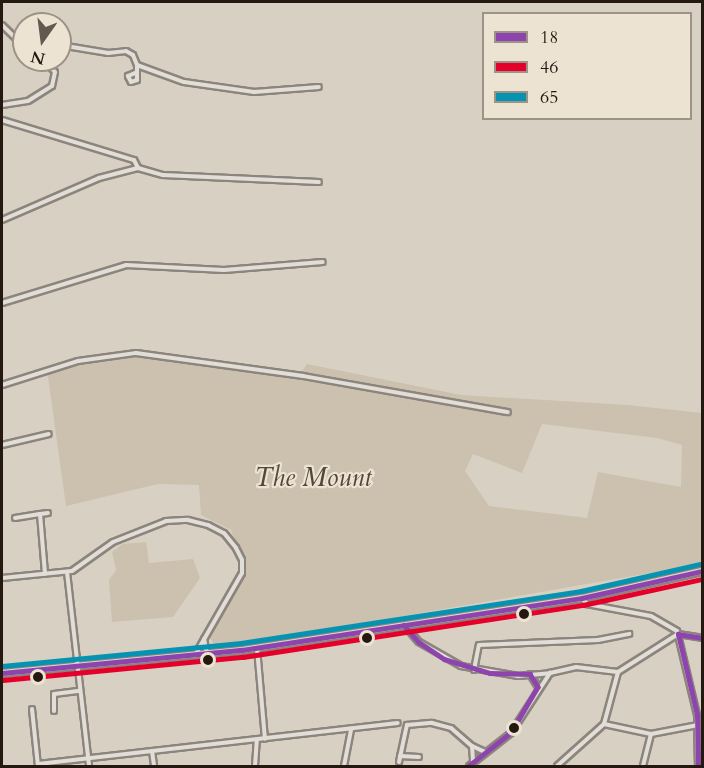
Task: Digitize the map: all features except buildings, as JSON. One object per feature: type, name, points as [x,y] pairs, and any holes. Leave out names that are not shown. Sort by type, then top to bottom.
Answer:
[{"type":"main road","points":[[2,673],[257,648],[582,598],[702,571]]},
{"type":"street","points":[[72,47],[108,53],[126,51],[133,55],[137,65],[135,73]]},
{"type":"street","points":[[137,65],[184,82],[254,92],[319,87]]},
{"type":"street","points":[[2,105],[27,101],[52,86],[55,72]]},
{"type":"street","points":[[2,120],[134,160],[138,168]]},
{"type":"street","points":[[2,220],[99,178],[138,168],[163,176],[319,182]]},
{"type":"street","points":[[2,303],[126,265],[224,270],[323,262]]},
{"type":"street","points":[[2,385],[78,362],[142,353],[303,376],[508,412]]},
{"type":"street","points":[[2,446],[49,434]]},
{"type":"street","points":[[15,518],[48,513]]},
{"type":"street","points":[[40,514],[45,574]]},
{"type":"street","points":[[2,578],[67,572],[140,528],[188,520],[208,525],[225,534],[236,548],[242,560],[242,573],[195,655]]},
{"type":"street","points":[[67,572],[90,766]]},
{"type":"street","points":[[582,598],[587,604],[651,616],[678,634],[702,639]]},
{"type":"street","points":[[404,625],[419,642],[444,659],[474,670],[530,674],[590,668],[618,672],[678,634]]},
{"type":"street","points":[[474,670],[479,645],[598,640],[629,634]]},
{"type":"street","points":[[678,634],[698,725],[700,751],[698,766]]},
{"type":"street","points":[[204,639],[207,654]]},
{"type":"street","points":[[257,648],[265,739]]},
{"type":"street","points":[[556,766],[604,724],[618,672]]},
{"type":"street","points":[[469,766],[511,733],[538,687],[550,673]]},
{"type":"street","points":[[530,674],[538,687]]},
{"type":"street","points":[[54,711],[54,694],[80,691]]},
{"type":"street","points":[[32,709],[38,765],[398,723]]},
{"type":"street","points":[[399,762],[407,725],[440,724],[461,735],[472,747],[485,752]]},
{"type":"street","points":[[604,724],[651,734],[698,725]]},
{"type":"street","points":[[344,766],[351,729]]},
{"type":"street","points":[[642,766],[651,734]]},
{"type":"street","points":[[255,766],[257,740]]},
{"type":"street","points":[[472,747],[473,762]]},
{"type":"street","points":[[152,751],[154,766]]},
{"type":"street","points":[[400,756],[419,757]]},
{"type":"green space","name":"The Mount","points":[[113,356],[159,357],[298,377],[307,364],[461,395],[628,405],[702,413],[702,564],[398,617],[398,625],[241,647],[217,647],[209,637],[239,582],[242,560],[231,530],[201,515],[199,485],[158,484],[66,506],[47,370]],"holes":[[[542,424],[657,438],[682,445],[681,487],[598,472],[587,518],[489,506],[465,471],[473,454],[522,473]]]},
{"type":"green space","points":[[146,542],[149,563],[193,559],[200,578],[173,617],[112,622],[109,580],[116,570],[112,552],[122,544]]},
{"type":"transit line","name":"65","points":[[2,666],[241,643],[581,591],[700,564]]},
{"type":"transit line","name":"18","points":[[2,673],[242,650],[582,598],[702,571]]},
{"type":"transit line","name":"46","points":[[3,680],[243,657],[583,605],[702,579]]},
{"type":"transit line","name":"18","points":[[404,625],[419,642],[444,659],[490,673],[530,674],[538,687],[511,733],[469,766]]},
{"type":"transit line","name":"18","points":[[698,766],[697,715],[678,634],[702,638]]}]
